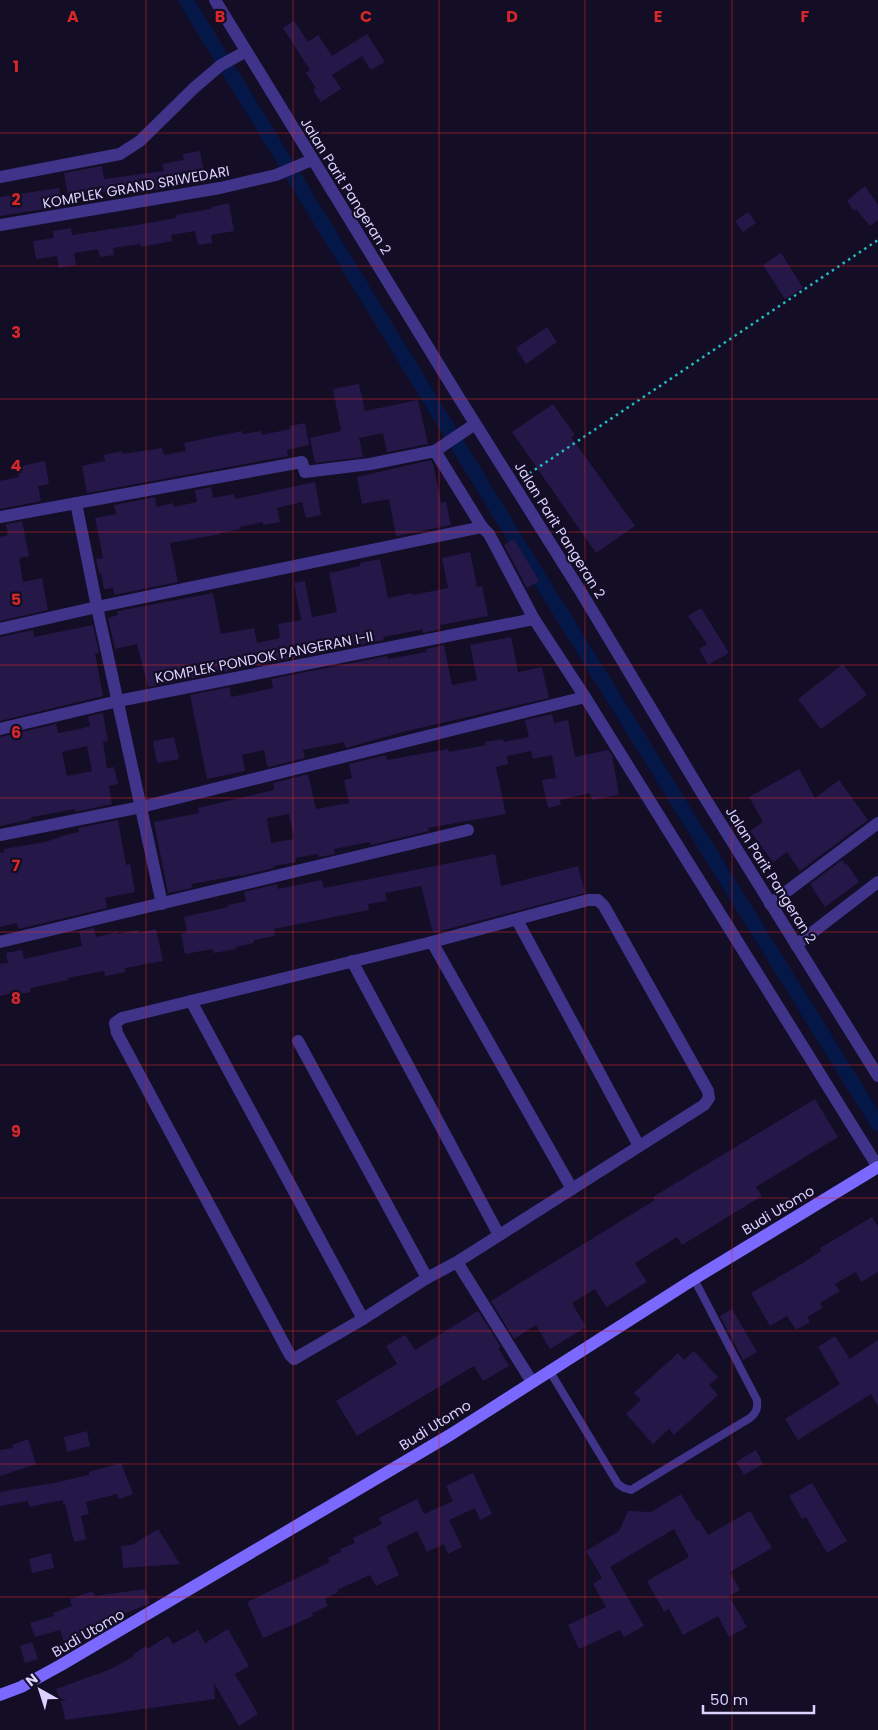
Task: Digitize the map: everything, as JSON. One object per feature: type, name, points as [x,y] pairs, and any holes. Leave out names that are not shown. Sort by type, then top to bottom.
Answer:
[{"type":"street","name":"Jalan Parit Pangeran 2","points":[[214,0],[241,55],[312,160],[472,426],[513,484],[576,583],[700,790],[878,1076]]},
{"type":"street","points":[[0,177],[120,154],[140,141],[194,88],[221,65],[241,55]]},
{"type":"street","name":"KOMPLEK GRAND SRIWEDARI","points":[[0,225],[220,188],[276,175],[312,160]]},
{"type":"street","points":[[0,517],[302,462],[305,472],[370,464],[438,448],[472,426]]},
{"type":"street","points":[[438,448],[534,619],[585,697],[878,1167]]},
{"type":"street","points":[[76,503],[162,904]]},
{"type":"street","points":[[0,629],[482,527]]},
{"type":"street","name":"KOMPLEK PONDOK PANGERAN I-II","points":[[0,728],[118,701],[534,619]]},
{"type":"street","points":[[0,835],[141,807],[585,697]]},
{"type":"street","points":[[770,904],[878,823]]},
{"type":"street","points":[[0,942],[468,830]]},
{"type":"street","points":[[796,945],[878,882]]},
{"type":"street","points":[[588,900],[598,900],[604,906],[708,1091],[709,1098],[704,1105],[457,1262],[427,1278],[363,1320],[294,1359],[285,1346],[117,1033],[115,1023],[122,1018],[432,942],[588,900]]},
{"type":"street","points":[[517,920],[639,1146]]},
{"type":"street","points":[[432,942],[572,1189]]},
{"type":"street","points":[[352,961],[499,1235]]},
{"type":"street","points":[[191,1001],[363,1320]]},
{"type":"street","points":[[298,1041],[427,1278]]},
{"type":"street","name":"Budi Utomo","points":[[0,1695],[22,1687],[152,1613],[450,1435],[694,1279],[878,1167]]},
{"type":"street","points":[[457,1262],[532,1382]]},
{"type":"lane","points":[[549,1370],[618,1484],[631,1490],[750,1418],[755,1414],[758,1407],[757,1400],[694,1279]]},
{"type":"path","points":[[513,484],[878,240]]},
{"type":"building","points":[[294,21],[308,42],[318,35],[332,56],[367,34],[385,62],[371,70],[362,56],[332,75],[341,89],[321,102],[313,90],[316,88],[306,73],[310,70],[283,28]]},
{"type":"building","points":[[200,151],[206,182],[110,197],[109,191],[68,196],[64,173],[102,166],[104,179],[164,171],[162,164],[184,160],[183,154]]},
{"type":"building","points":[[865,186],[878,205],[878,220],[870,226],[856,209],[854,211],[847,201]]},
{"type":"building","points":[[59,188],[63,206],[0,216],[0,197]]},
{"type":"building","points":[[229,203],[234,231],[211,235],[212,243],[198,245],[195,231],[171,235],[172,241],[141,247],[140,244],[113,248],[114,255],[100,257],[98,249],[74,253],[76,265],[59,268],[57,256],[36,259],[33,241],[54,238],[53,231],[71,228],[72,235],[137,225],[176,218],[175,215],[211,209],[211,207]]},
{"type":"building","points":[[748,212],[756,223],[743,232],[735,221]]},
{"type":"building","points":[[781,253],[803,288],[785,299],[763,265]]},
{"type":"building","points":[[547,327],[557,342],[526,364],[516,348]]},
{"type":"building","points":[[359,384],[365,411],[418,400],[428,444],[387,452],[383,433],[359,438],[363,457],[315,463],[310,438],[341,431],[333,389]]},
{"type":"building","points":[[553,404],[575,435],[571,437],[635,526],[596,553],[512,432]]},
{"type":"building","points":[[305,423],[309,445],[287,450],[288,456],[87,493],[82,466],[105,461],[104,455],[122,451],[123,454],[162,448],[164,455],[186,451],[184,443],[242,431],[243,434],[261,431],[262,435],[290,429],[290,426]]},
{"type":"building","points":[[431,460],[441,503],[446,502],[451,525],[396,536],[389,499],[362,504],[357,477]]},
{"type":"building","points":[[45,461],[49,484],[38,486],[41,501],[0,509],[0,481],[19,477],[17,467]]},
{"type":"building","points":[[315,482],[321,515],[306,518],[302,502],[277,508],[280,522],[263,525],[263,522],[240,527],[241,529],[221,534],[170,543],[178,582],[114,595],[113,588],[104,589],[96,559],[103,558],[95,518],[116,514],[114,505],[155,497],[157,507],[173,503],[174,507],[197,502],[195,490],[211,487],[213,498],[234,494],[235,499]]},
{"type":"building","points":[[22,521],[29,556],[19,558],[23,582],[42,578],[48,610],[0,621],[0,537],[8,535],[6,524]]},
{"type":"building","points":[[514,539],[539,581],[527,588],[504,545]]},
{"type":"building","points":[[470,552],[477,587],[482,586],[488,616],[440,625],[441,629],[423,633],[422,629],[383,637],[384,640],[148,687],[137,644],[115,649],[108,618],[118,615],[118,611],[213,593],[221,634],[254,628],[257,643],[280,638],[278,624],[301,620],[294,583],[305,581],[312,617],[337,612],[329,573],[380,559],[388,598],[412,593],[413,595],[448,588],[442,558]]},
{"type":"building","points":[[701,608],[729,653],[708,665],[699,649],[707,644],[688,616]]},
{"type":"building","points":[[93,625],[99,653],[95,653],[103,696],[0,721],[0,637],[33,630],[34,637]]},
{"type":"building","points":[[511,637],[518,672],[542,667],[549,698],[403,732],[346,748],[344,742],[303,750],[305,758],[269,767],[267,766],[264,750],[242,755],[245,771],[207,779],[190,695],[230,687],[231,697],[273,688],[271,679],[387,656],[388,659],[427,652],[426,649],[444,645],[452,685],[477,680],[470,645]]},
{"type":"building","points":[[843,664],[867,695],[821,729],[798,699]]},
{"type":"building","points":[[103,713],[108,741],[103,742],[107,768],[114,767],[118,784],[109,786],[112,804],[75,812],[75,809],[31,817],[32,819],[0,826],[0,737],[56,724],[58,733],[80,729],[90,726],[88,716]],"holes":[[[87,746],[92,771],[67,776],[62,752]]]},
{"type":"building","points":[[552,714],[554,723],[568,720],[575,757],[608,750],[612,755],[619,795],[592,800],[590,793],[560,800],[561,805],[548,808],[542,780],[556,778],[552,755],[533,759],[531,751],[507,756],[508,764],[496,767],[506,814],[428,828],[429,831],[371,845],[370,842],[334,849],[335,854],[319,857],[318,854],[295,858],[296,862],[274,866],[274,868],[241,876],[191,884],[192,888],[168,893],[154,822],[199,813],[198,808],[274,790],[273,783],[308,774],[316,809],[349,803],[344,780],[352,778],[349,764],[386,755],[387,760],[448,749],[449,752],[486,745],[485,742],[503,739],[504,742],[529,737],[525,720]],"holes":[[[289,814],[294,839],[271,843],[267,818]]]},
{"type":"building","points":[[174,737],[179,759],[157,763],[153,741]]},
{"type":"building","points":[[799,769],[815,798],[839,780],[868,820],[800,871],[787,852],[773,862],[750,831],[763,822],[749,797]]},
{"type":"building","points":[[118,820],[126,865],[130,864],[135,892],[105,898],[107,908],[18,929],[17,923],[0,927],[0,853],[4,852],[4,849],[45,842],[79,832],[78,828]]},
{"type":"building","points":[[495,854],[501,886],[578,866],[585,893],[433,933],[421,886],[385,893],[387,901],[368,904],[369,910],[274,929],[275,936],[254,940],[254,943],[235,947],[236,949],[214,953],[213,949],[185,954],[181,934],[187,932],[184,917],[246,901],[244,892],[277,884],[278,889],[322,880],[324,888]]},
{"type":"building","points":[[842,860],[847,864],[859,882],[825,907],[810,884]]},
{"type":"building","points":[[94,928],[96,937],[117,932],[118,934],[138,930],[138,933],[156,929],[163,961],[125,968],[125,972],[105,976],[104,971],[67,978],[68,980],[30,988],[31,992],[0,996],[0,964],[8,963],[6,953],[22,950],[24,959],[82,946],[79,931]]},
{"type":"building","points":[[815,1099],[838,1137],[756,1187],[762,1196],[682,1245],[677,1237],[635,1263],[647,1282],[606,1307],[595,1289],[572,1303],[586,1327],[550,1349],[536,1325],[514,1339],[491,1301],[655,1200],[653,1197]]},
{"type":"building","points":[[872,1217],[878,1227],[878,1272],[861,1282],[856,1272],[835,1284],[840,1291],[820,1303],[823,1308],[807,1317],[810,1322],[796,1330],[787,1316],[770,1326],[751,1293],[803,1263],[821,1251],[820,1248]]},
{"type":"building","points":[[732,1309],[757,1352],[743,1360],[720,1316]]},
{"type":"building","points":[[478,1311],[501,1347],[498,1348],[509,1366],[483,1381],[474,1366],[357,1436],[336,1401],[397,1364],[386,1346],[405,1335],[415,1350]]},
{"type":"building","points":[[835,1336],[850,1359],[878,1340],[878,1406],[871,1394],[798,1440],[785,1419],[840,1384],[818,1347]]},
{"type":"building","points":[[694,1351],[718,1377],[709,1385],[718,1395],[674,1435],[669,1429],[653,1444],[626,1414],[641,1400],[634,1393],[678,1353],[684,1360]]},
{"type":"building","points":[[87,1431],[90,1446],[67,1452],[64,1437]]},
{"type":"building","points":[[28,1439],[36,1464],[0,1476],[0,1450],[13,1448],[12,1445]]},
{"type":"building","points":[[756,1450],[763,1464],[744,1475],[736,1462]]},
{"type":"building","points":[[121,1463],[133,1494],[119,1499],[117,1494],[86,1502],[89,1514],[81,1516],[86,1539],[74,1542],[63,1500],[29,1507],[28,1501],[0,1506],[0,1493],[4,1491],[89,1475],[89,1472]]},
{"type":"building","points":[[473,1473],[492,1514],[480,1520],[475,1508],[449,1520],[462,1547],[448,1554],[444,1544],[427,1552],[417,1531],[386,1546],[399,1575],[376,1586],[370,1575],[337,1590],[338,1592],[325,1599],[328,1606],[312,1613],[313,1616],[263,1638],[247,1602],[330,1562],[328,1558],[341,1552],[340,1549],[355,1543],[353,1538],[382,1524],[379,1518],[417,1499],[424,1514],[453,1501],[446,1486]]},
{"type":"building","points":[[812,1483],[847,1541],[827,1553],[806,1517],[802,1519],[789,1496]]},
{"type":"building","points":[[681,1494],[708,1535],[750,1511],[772,1548],[730,1572],[740,1590],[729,1596],[747,1627],[729,1637],[718,1616],[683,1635],[669,1609],[664,1612],[647,1581],[689,1557],[674,1529],[610,1567],[644,1626],[624,1637],[620,1630],[579,1649],[568,1625],[606,1607],[593,1584],[602,1578],[586,1551],[619,1531],[628,1511],[651,1512]]},
{"type":"building","points":[[158,1529],[180,1564],[123,1568],[121,1546],[132,1545]]},
{"type":"building","points":[[51,1553],[54,1568],[32,1573],[29,1559]]},
{"type":"building","points":[[145,1589],[150,1603],[105,1622],[106,1627],[80,1636],[83,1642],[66,1648],[60,1630],[35,1637],[30,1623],[54,1616],[53,1613],[72,1606],[70,1599],[93,1591],[95,1596]]},
{"type":"building","points":[[228,1629],[249,1666],[235,1674],[258,1714],[239,1726],[214,1683],[215,1699],[65,1720],[56,1689],[111,1669],[134,1656],[133,1654],[146,1646],[147,1649],[168,1636],[173,1644],[198,1630],[205,1643]]},
{"type":"building","points":[[32,1642],[38,1659],[25,1663],[20,1646]]},
{"type":"waterway","points":[[186,0],[530,563],[878,1124]]}]
